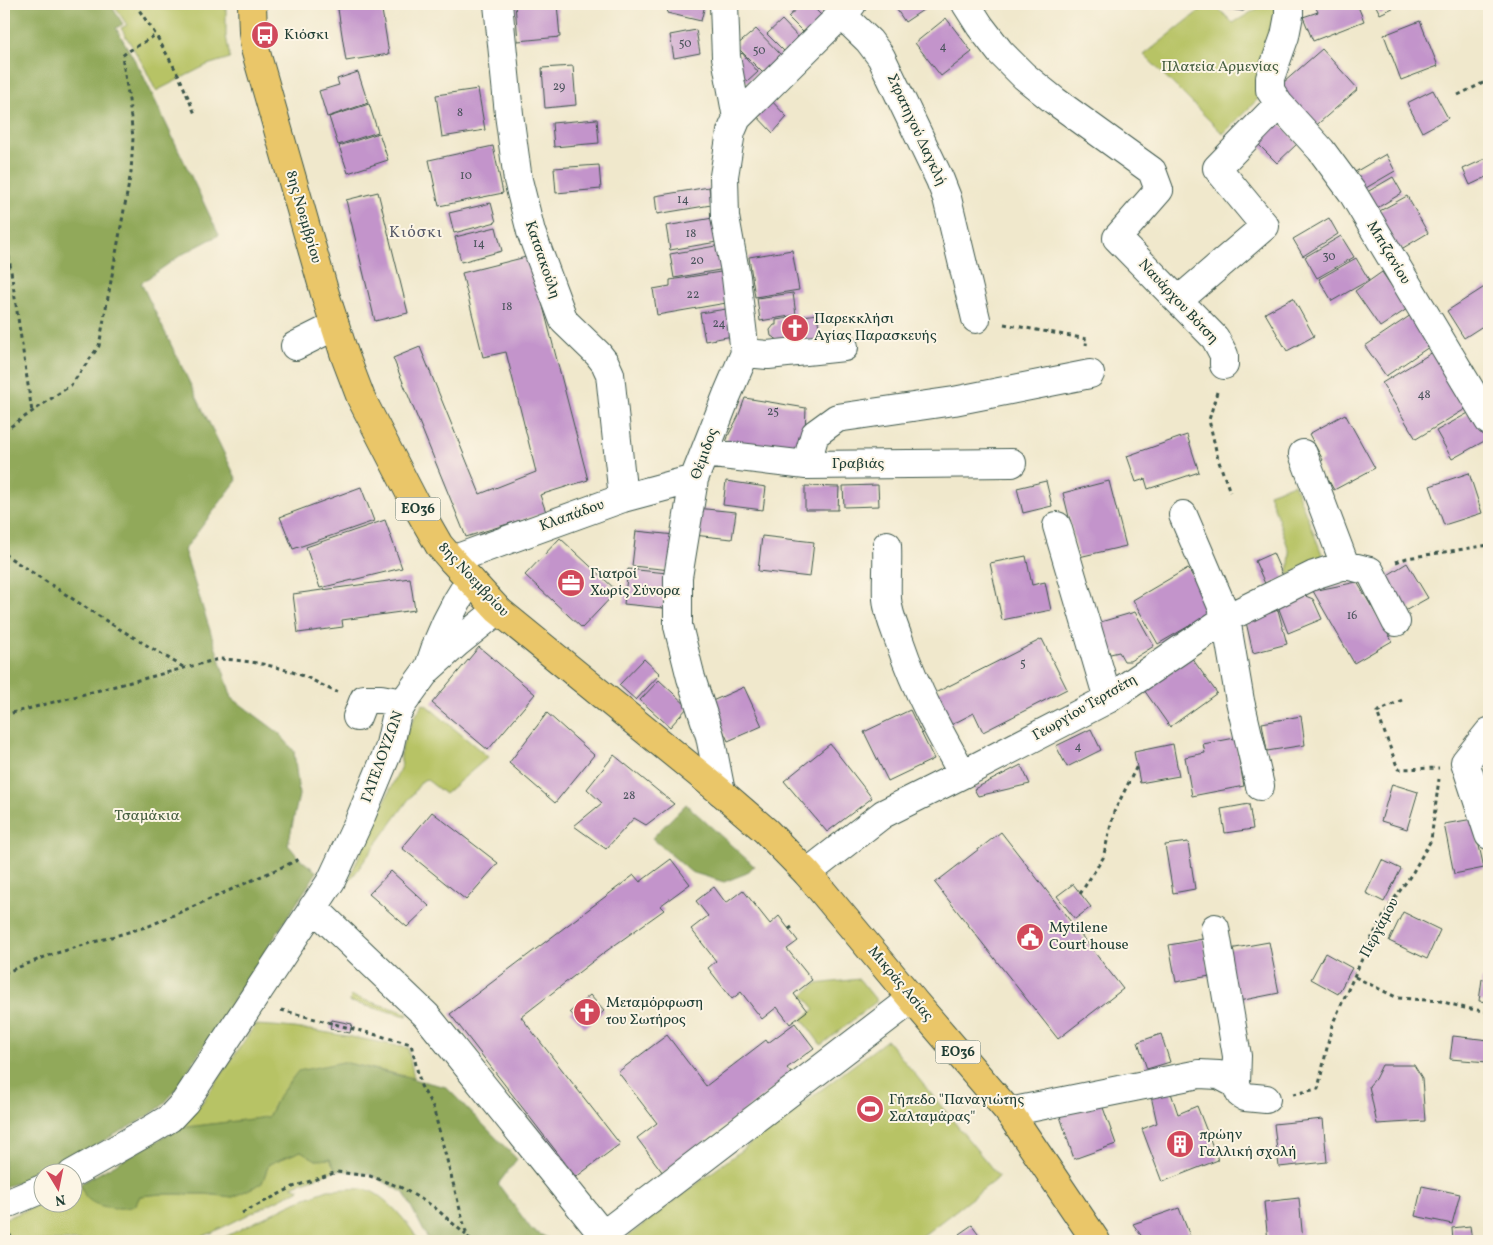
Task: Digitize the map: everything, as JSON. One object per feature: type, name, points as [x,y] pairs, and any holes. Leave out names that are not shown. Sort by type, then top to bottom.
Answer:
[{"type":"main road","name":"8ης Νοεμβρίου","points":[[252,4],[255,49],[335,326],[361,398],[427,526],[452,560],[498,610],[766,830],[807,873]]},
{"type":"main road","name":"Μικράς Ασίας","points":[[807,873],[1009,1112],[1096,1241]]},
{"type":"street","name":"Κατσακούλη","points":[[498,4],[518,180],[531,232],[564,322],[598,354],[610,374],[623,498]]},
{"type":"street","points":[[724,4],[726,57],[737,118]]},
{"type":"street","name":"Ναυάρχου Βότση","points":[[966,4],[1000,52],[1024,76],[1055,101],[1152,170],[1160,190],[1117,238],[1215,338],[1224,355],[1224,365]]},
{"type":"street","points":[[1179,300],[1265,226],[1217,168],[1275,100],[1269,86],[1270,78],[1285,36],[1289,4]]},
{"type":"street","points":[[737,118],[847,9]]},
{"type":"street","name":"Στρατηγού Δαγκλή","points":[[847,9],[881,57],[935,165],[947,198],[976,319]]},
{"type":"street","name":"Μπιζανίου","points":[[1275,100],[1321,150],[1352,192],[1489,422]]},
{"type":"street","name":"Θέμιδος","points":[[721,792],[710,736],[691,678],[678,626],[678,576],[694,480],[745,353],[736,277],[725,216],[724,176],[731,132],[737,118]]},
{"type":"street","points":[[295,346],[335,326]]},
{"type":"street","points":[[745,353],[768,355],[844,348]]},
{"type":"street","points":[[806,465],[815,434],[837,418],[954,401],[1087,362]]},
{"type":"street","name":"Γραβιάς","points":[[705,453],[806,465],[1012,463]]},
{"type":"street","points":[[1303,454],[1357,568],[1396,622]]},
{"type":"street","name":"Κλαπάδου","points":[[452,560],[623,498],[694,480]]},
{"type":"street","points":[[1183,515],[1227,618],[1240,701],[1260,786]]},
{"type":"street","points":[[1057,526],[1108,699]]},
{"type":"street","points":[[887,545],[887,600],[892,621],[910,672],[929,714],[963,774]]},
{"type":"street","name":"Γεωργίου Τερτσέτη","points":[[807,873],[883,814],[1108,699],[1227,618],[1314,575],[1357,568]]},
{"type":"street","name":"ΓΑΤΕΛΟΥΖΩΝ","points":[[428,670],[437,640],[470,580]]},
{"type":"street","name":"ΓΑΤΕΛΟΥΖΩΝ","points":[[82,1168],[170,1118],[185,1102],[330,881],[359,821],[389,749],[397,713],[403,703],[428,670],[457,643],[498,610]]},
{"type":"street","points":[[361,708],[381,699],[403,703]]},
{"type":"street","points":[[1489,732],[1453,765],[1489,835]]},
{"type":"street","points":[[313,907],[426,1015],[602,1235],[912,999]]},
{"type":"street","points":[[1215,928],[1237,1056],[1236,1084],[1240,1094],[1245,1097],[1266,1099]]},
{"type":"street","points":[[1009,1112],[1199,1074],[1219,1075],[1236,1084]]},
{"type":"street","points":[[4,1205],[32,1193]]},
{"type":"path","points":[[134,4],[156,35],[178,76],[195,114]]},
{"type":"path","points":[[4,431],[71,385],[99,346],[131,172],[133,138],[122,56],[156,35]]},
{"type":"path","points":[[1458,95],[1489,80]]},
{"type":"path","points":[[4,224],[32,412]]},
{"type":"path","points":[[976,319],[1087,339],[1087,362]]},
{"type":"path","points":[[1224,365],[1209,420],[1218,458],[1230,492]]},
{"type":"path","points":[[1357,568],[1489,545]]},
{"type":"path","points":[[4,554],[108,622],[184,667]]},
{"type":"path","points":[[4,716],[219,659],[242,660],[306,677],[361,708]]},
{"type":"path","points":[[1402,700],[1376,712],[1398,769],[1453,765]]},
{"type":"path","name":"Περγάμου","points":[[1318,1089],[1332,1025],[1371,939],[1431,840],[1453,765]]},
{"type":"path","points":[[1080,894],[1103,858],[1114,812],[1137,766]]},
{"type":"path","points":[[4,973],[50,955],[149,926],[300,859]]},
{"type":"path","points":[[1355,977],[1398,998],[1440,1001],[1489,1012]]},
{"type":"path","points":[[251,1002],[411,1044],[421,1086],[433,1107],[466,1236]]},
{"type":"path","points":[[242,1213],[293,1187],[337,1172],[370,1176],[400,1187],[433,1206],[471,1241]]},
{"type":"path","points":[[4,1230],[17,1241]]},
{"type":"green space","name":"Τσαμάκια","points":[[4,4],[110,4],[123,24],[116,28],[141,71],[219,235],[181,255],[141,283],[237,480],[184,550],[232,698],[279,733],[294,751],[299,795],[288,845],[300,859],[317,872],[174,1092],[162,1106],[145,1118],[64,1162],[32,1162],[32,1178],[4,1187]]},
{"type":"green space","points":[[113,4],[226,4],[226,36],[230,58],[207,65],[156,91],[145,68],[121,28],[127,25]]},
{"type":"green space","name":"Πλατεία Αρμενίας","points":[[1208,4],[1214,4],[1233,23],[1265,4],[1283,4],[1261,96],[1223,134],[1144,55]]},
{"type":"green space","points":[[1294,484],[1324,559],[1288,575],[1290,553],[1269,493]]},
{"type":"green space","points":[[423,704],[488,757],[445,794],[426,779],[422,781],[351,879],[350,876],[402,764],[401,750],[407,733]]},
{"type":"green space","points":[[686,804],[754,866],[747,873],[724,882],[691,872],[652,838]]},
{"type":"green space","points":[[859,979],[877,1001],[821,1045],[802,1019],[815,1009],[803,995],[816,984]]},
{"type":"green space","points":[[351,996],[404,1012],[408,1015],[350,1002]]},
{"type":"green space","points":[[255,1025],[313,1031],[408,1048],[414,1078],[343,1062],[278,1097],[268,1117],[180,1128],[204,1100]]},
{"type":"green space","name":"Γήπεδο \"Παναγιώτης Σαλταμάρας\"","points":[[887,1040],[999,1177],[916,1241],[633,1241],[628,1236]]},
{"type":"green space","points":[[343,1062],[446,1087],[517,1159],[498,1184],[532,1230],[553,1241],[429,1241],[404,1193],[370,1174],[336,1170],[330,1159],[316,1160],[301,1151],[269,1164],[262,1183],[233,1197],[205,1194],[161,1194],[140,1196],[135,1206],[117,1208],[92,1202],[84,1193],[82,1183],[180,1128],[268,1117],[278,1097],[298,1071]]},
{"type":"green space","points":[[301,1151],[316,1160],[330,1159],[336,1170],[292,1186],[300,1189],[211,1233],[190,1241],[4,1241],[4,1219],[32,1208],[32,1212],[82,1212],[82,1185],[135,1206],[140,1196],[161,1194],[205,1194],[233,1197],[262,1183],[269,1164]]},
{"type":"green space","points":[[358,1189],[374,1192],[396,1211],[410,1227],[418,1241],[350,1241],[333,1237],[321,1238],[315,1241],[217,1241],[295,1202],[328,1190]]},
{"type":"building","points":[[381,4],[389,54],[346,61],[338,9]]},
{"type":"building","points":[[515,4],[557,4],[560,37],[518,41]]},
{"type":"building","points":[[670,4],[705,5],[701,21],[667,13]]},
{"type":"building","points":[[802,4],[810,4],[824,18],[807,36],[788,17]]},
{"type":"building","points":[[893,4],[932,4],[905,22]]},
{"type":"building","points":[[1221,4],[1254,4],[1243,11],[1229,9],[1221,6]]},
{"type":"building","points":[[1314,4],[1357,4],[1364,21],[1313,41],[1303,17],[1318,12]]},
{"type":"building","points":[[1375,4],[1401,4],[1380,14]]},
{"type":"building","points":[[946,18],[972,52],[941,76],[915,43]]},
{"type":"building","points":[[782,20],[801,40],[786,53],[767,34]]},
{"type":"building","points":[[1420,21],[1438,66],[1401,80],[1384,35]]},
{"type":"building","points":[[756,29],[782,56],[764,74],[736,46]]},
{"type":"building","points":[[696,30],[700,53],[674,58],[670,35]]},
{"type":"building","points":[[1322,49],[1358,89],[1312,129],[1276,89]]},
{"type":"building","points":[[742,53],[758,72],[747,82],[731,64]]},
{"type":"building","points":[[573,66],[576,105],[545,108],[542,68]]},
{"type":"building","points":[[358,72],[368,103],[327,117],[319,91],[339,85],[337,79]]},
{"type":"building","points":[[478,89],[485,130],[442,137],[436,95]]},
{"type":"building","points":[[1433,90],[1448,118],[1422,132],[1407,103]]},
{"type":"building","points":[[767,96],[787,117],[773,133],[753,112]]},
{"type":"building","points":[[369,104],[378,132],[338,145],[329,117]]},
{"type":"building","points":[[597,119],[599,143],[554,147],[552,123]]},
{"type":"building","points":[[1277,121],[1298,143],[1277,163],[1255,141]]},
{"type":"building","points":[[379,133],[388,160],[348,173],[339,146]]},
{"type":"building","points":[[493,146],[503,193],[439,206],[429,160]]},
{"type":"building","points":[[1386,154],[1395,171],[1359,192],[1350,175]]},
{"type":"building","points":[[1489,157],[1489,176],[1470,185],[1463,169]]},
{"type":"building","points":[[599,165],[601,189],[556,193],[554,168]]},
{"type":"building","points":[[1393,177],[1402,193],[1372,211],[1362,195]]},
{"type":"building","points":[[709,187],[711,205],[657,214],[655,196]]},
{"type":"building","points":[[378,192],[408,313],[375,321],[346,200]]},
{"type":"building","points":[[1407,196],[1428,233],[1398,251],[1376,213]]},
{"type":"building","points":[[491,203],[496,222],[454,233],[449,213]]},
{"type":"building","points":[[713,218],[717,242],[670,250],[666,226]]},
{"type":"building","points":[[1329,218],[1338,234],[1303,256],[1293,239]]},
{"type":"building","points":[[496,227],[502,251],[461,262],[455,237]]},
{"type":"building","points":[[1341,236],[1354,257],[1317,278],[1305,257]]},
{"type":"building","points":[[721,245],[725,269],[674,278],[670,254]]},
{"type":"building","points":[[792,250],[799,290],[755,297],[749,257]]},
{"type":"building","points":[[530,256],[588,480],[540,495],[546,512],[466,537],[393,358],[420,347],[480,494],[536,472],[506,352],[483,357],[462,273]]},
{"type":"building","points":[[1356,258],[1369,280],[1332,301],[1319,279]]},
{"type":"building","points":[[727,271],[732,302],[657,315],[653,289],[670,286],[670,280]]},
{"type":"building","points":[[1382,272],[1407,309],[1380,327],[1355,291]]},
{"type":"building","points":[[1486,286],[1489,291],[1489,322],[1464,338],[1447,311]]},
{"type":"building","points":[[793,293],[796,315],[760,321],[757,298]]},
{"type":"building","points":[[1293,298],[1314,336],[1287,351],[1265,313]]},
{"type":"building","points":[[733,308],[738,335],[705,341],[700,313]]},
{"type":"building","name":"Παρεκκλήσι Αγίας Παρασκευής","points":[[817,314],[821,340],[779,345],[778,340],[771,336],[770,330],[776,325],[776,320]]},
{"type":"building","points":[[1411,315],[1432,345],[1386,376],[1365,346]]},
{"type":"building","points":[[1433,352],[1467,408],[1416,439],[1382,383]]},
{"type":"building","points":[[745,398],[806,408],[805,432],[797,463],[722,454]]},
{"type":"building","points":[[1472,411],[1488,439],[1452,459],[1436,431]]},
{"type":"building","points":[[1345,414],[1375,468],[1334,490],[1319,463],[1323,460],[1309,434]]},
{"type":"building","points":[[1187,435],[1199,472],[1148,489],[1145,479],[1136,482],[1127,456]]},
{"type":"building","points":[[1469,473],[1482,513],[1444,525],[1430,486]]},
{"type":"building","points":[[726,481],[766,487],[763,510],[723,505]]},
{"type":"building","points":[[1046,481],[1052,506],[1023,513],[1017,488]]},
{"type":"building","points":[[1109,481],[1126,546],[1079,557],[1063,493]]},
{"type":"building","points":[[878,485],[879,506],[844,507],[843,486]]},
{"type":"building","points":[[805,486],[839,487],[838,510],[805,510]]},
{"type":"building","points":[[361,487],[374,521],[293,549],[280,517]]},
{"type":"building","points":[[696,508],[736,512],[732,539],[693,535]]},
{"type":"building","points":[[385,520],[402,568],[320,588],[306,547]]},
{"type":"building","points":[[636,531],[675,535],[671,570],[632,566]]},
{"type":"building","points":[[762,536],[814,542],[810,577],[758,571]]},
{"type":"building","name":"Γιατροί Χωρίς Σύνορα","points":[[560,538],[617,591],[582,628],[525,575]]},
{"type":"building","points":[[1273,553],[1284,578],[1266,586],[1255,561]]},
{"type":"building","points":[[1026,556],[1032,585],[1045,582],[1051,610],[1002,620],[990,563]]},
{"type":"building","points":[[1407,563],[1428,598],[1403,612],[1383,578]]},
{"type":"building","points":[[1188,568],[1213,612],[1158,644],[1133,600]]},
{"type":"building","points":[[628,569],[667,573],[663,608],[624,604]]},
{"type":"building","points":[[410,578],[415,610],[342,620],[343,627],[298,633],[293,594]]},
{"type":"building","points":[[1357,582],[1392,641],[1354,663],[1313,591]]},
{"type":"building","points":[[1303,595],[1313,599],[1322,619],[1288,633],[1279,609],[1285,602]]},
{"type":"building","points":[[1278,610],[1287,644],[1253,653],[1246,622]]},
{"type":"building","points":[[1135,612],[1154,646],[1130,661],[1124,661],[1119,652],[1106,655],[1097,623]]},
{"type":"building","points":[[1042,639],[1067,689],[983,732],[974,713],[949,726],[933,694]]},
{"type":"building","points":[[479,647],[535,694],[488,750],[432,703]]},
{"type":"building","points":[[1191,657],[1217,693],[1170,727],[1144,690]]},
{"type":"building","points":[[644,659],[660,674],[636,700],[619,685]]},
{"type":"building","points":[[659,680],[688,707],[670,727],[640,700]]},
{"type":"building","points":[[744,687],[762,726],[728,741],[710,702]]},
{"type":"building","points":[[910,710],[934,759],[888,781],[864,732]]},
{"type":"building","points":[[547,713],[594,755],[555,803],[509,763]]},
{"type":"building","points":[[1301,716],[1305,745],[1267,751],[1262,723]]},
{"type":"building","points":[[1091,729],[1101,750],[1067,767],[1056,746]]},
{"type":"building","points":[[1235,738],[1244,786],[1192,796],[1185,757],[1205,753],[1203,744]]},
{"type":"building","points":[[830,744],[872,798],[827,832],[784,781]]},
{"type":"building","points":[[1173,744],[1179,776],[1140,783],[1134,752]]},
{"type":"building","points":[[614,755],[674,804],[646,825],[634,818],[606,849],[574,826],[602,803],[587,789]]},
{"type":"building","points":[[1021,765],[1030,784],[978,796],[974,789]]},
{"type":"building","points":[[1392,784],[1418,792],[1407,829],[1381,821]]},
{"type":"building","points":[[1249,804],[1253,829],[1225,833],[1221,809]]},
{"type":"building","points":[[432,812],[498,863],[466,900],[402,848]]},
{"type":"building","points":[[1473,819],[1484,868],[1454,874],[1444,824]]},
{"type":"building","name":"Mytilene Court house","points":[[1001,832],[1123,989],[1058,1039],[935,883]]},
{"type":"building","points":[[1188,842],[1195,889],[1173,893],[1165,845]]},
{"type":"building","points":[[671,859],[690,884],[660,906],[664,910],[605,952],[521,1017],[620,1144],[576,1177],[450,1014],[634,875],[640,882]]},
{"type":"building","points":[[1382,860],[1401,869],[1384,902],[1366,893]]},
{"type":"building","points":[[391,871],[429,906],[407,927],[369,894]]},
{"type":"building","points":[[1073,884],[1091,907],[1075,919],[1057,896]]},
{"type":"building","points":[[714,887],[726,903],[743,890],[770,924],[779,916],[798,941],[787,949],[812,980],[794,994],[807,1011],[790,1024],[777,1007],[762,1019],[741,992],[732,999],[708,968],[716,961],[691,929],[708,916],[696,901]]},
{"type":"building","points":[[1403,912],[1440,930],[1427,959],[1389,941]]},
{"type":"building","points":[[1203,939],[1210,976],[1176,982],[1169,945]]},
{"type":"building","points":[[1269,942],[1279,993],[1234,1002],[1224,950]]},
{"type":"building","points":[[1325,953],[1352,968],[1338,994],[1311,979]]},
{"type":"building","points":[[1482,979],[1489,980],[1489,1002],[1479,1001]]},
{"type":"building","name":"Μεταμόρφωση του Σωτήρος","points":[[590,995],[604,1011],[585,1028],[570,1012]]},
{"type":"building","points":[[332,1020],[352,1024],[350,1033],[330,1029]]},
{"type":"building","points":[[795,1023],[814,1048],[787,1068],[792,1074],[663,1173],[637,1138],[657,1123],[618,1072],[667,1035],[706,1086],[766,1040],[768,1043]]},
{"type":"building","points":[[1161,1034],[1170,1062],[1147,1069],[1138,1042]]},
{"type":"building","points":[[1453,1036],[1489,1040],[1488,1062],[1450,1059]]},
{"type":"building","points":[[1382,1065],[1414,1065],[1422,1078],[1425,1121],[1377,1124],[1369,1086]]},
{"type":"building","name":"πρώην Γαλλική σχολή","points":[[1170,1090],[1178,1114],[1197,1106],[1218,1160],[1162,1182],[1142,1129],[1157,1123],[1151,1096]]},
{"type":"building","points":[[1101,1102],[1116,1144],[1074,1159],[1060,1116]]},
{"type":"building","points":[[1323,1119],[1327,1162],[1279,1167],[1274,1124]]},
{"type":"building","points":[[1422,1186],[1460,1194],[1452,1224],[1415,1216]]},
{"type":"building","points":[[1299,1198],[1303,1241],[1268,1241],[1264,1202]]},
{"type":"building","points":[[1179,1208],[1192,1241],[1145,1241],[1133,1224]]},
{"type":"building","points":[[972,1225],[981,1237],[975,1241],[964,1241],[959,1234]]},
{"type":"building","points":[[1470,1226],[1472,1241],[1453,1241],[1452,1228]]},
{"type":"place","name":"Κιόσκι","points":[[265,35]]},
{"type":"place","name":"Παρεκκλήσι Αγίας Παρασκευής","points":[[795,328]]},
{"type":"place","name":"Γιατροί Χωρίς Σύνορα","points":[[571,583]]},
{"type":"place","name":"Mytilene Court house","points":[[1030,937]]},
{"type":"place","name":"Μεταμόρφωση του Σωτήρος","points":[[587,1012]]},
{"type":"place","name":"Γήπεδο \"Παναγιώτης Σαλταμάρας\"","points":[[870,1109]]},
{"type":"place","name":"πρώην Γαλλική σχολή","points":[[1180,1144]]},
{"type":"district","name":"Κιόσκι","points":[[416,233]]}]
